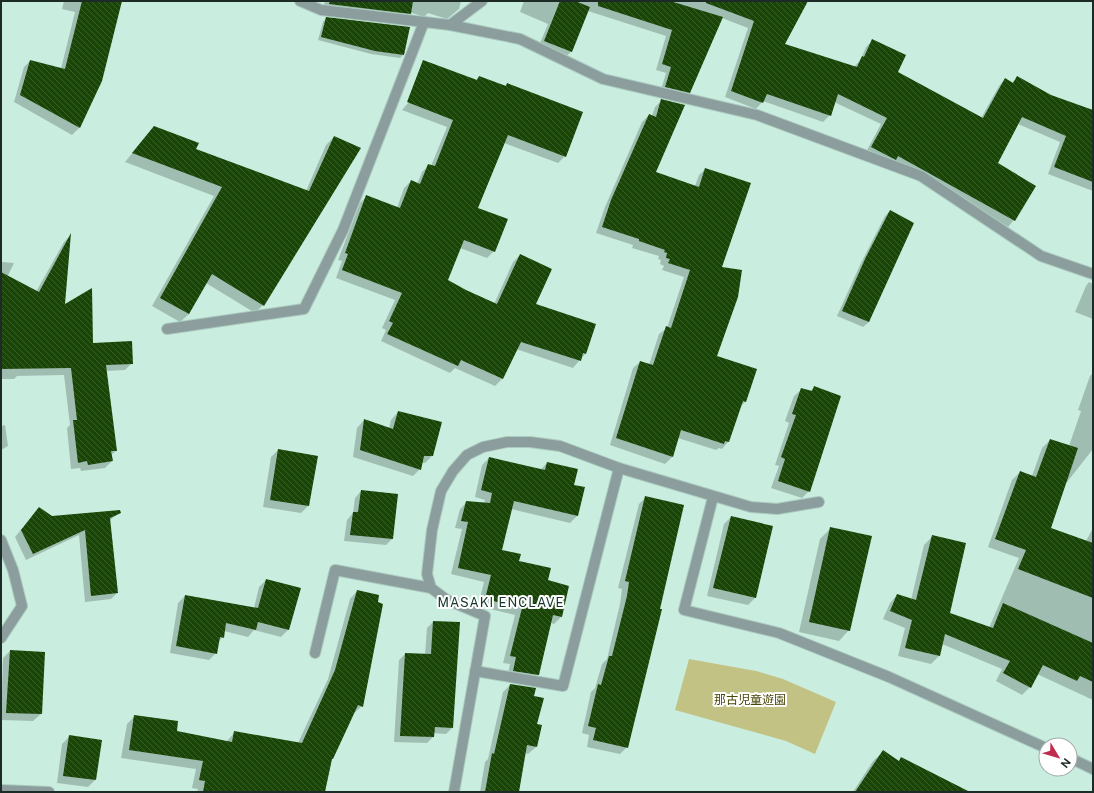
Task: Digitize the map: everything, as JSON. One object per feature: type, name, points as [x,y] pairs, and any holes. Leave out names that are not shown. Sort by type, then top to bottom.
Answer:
[{"type":"street","points":[[300,1],[321,10],[450,25],[520,39],[603,79],[757,115],[921,176],[1041,256],[1093,274]]},
{"type":"street","points":[[450,25],[482,1]]},
{"type":"street","points":[[167,329],[304,309],[343,230],[424,22]]},
{"type":"street","points":[[431,588],[427,574],[432,530],[441,491],[453,471],[467,455],[483,447],[507,442],[530,442],[560,446],[619,468],[751,507],[777,509],[819,502]]},
{"type":"street","points":[[475,671],[564,686],[619,468]]},
{"type":"street","points":[[713,497],[684,610],[779,633],[889,677],[1038,744]]},
{"type":"street","points":[[1,540],[13,570],[22,606],[1,638]]},
{"type":"street","points":[[314,653],[334,570],[431,588],[446,600],[485,616],[454,792]]},
{"type":"street","points":[[1078,762],[1093,769]]},
{"type":"street","points":[[1,790],[49,792]]},
{"type":"green space","name":"那古児童遊園","points":[[689,659],[756,671],[783,679],[836,702],[815,754],[786,741],[675,710]]},
{"type":"building","points":[[82,1],[122,1],[102,81],[80,128],[20,95],[30,60],[65,69]]},
{"type":"building","points":[[330,1],[413,1],[411,14],[329,4]]},
{"type":"building","points":[[560,1],[575,1],[590,7],[572,52],[544,41]]},
{"type":"building","points":[[598,1],[670,1],[723,17],[690,93],[665,87],[671,67],[662,64],[672,30],[598,6]]},
{"type":"building","points":[[706,1],[808,1],[785,44],[857,67],[862,56],[864,57],[872,39],[906,55],[898,72],[983,118],[1005,78],[1013,83],[1017,76],[1051,95],[1093,110],[1093,182],[1054,167],[1066,136],[1022,117],[998,163],[1036,186],[1015,221],[898,156],[896,160],[871,147],[887,118],[838,94],[831,116],[767,94],[763,103],[731,91],[754,21],[706,3]]},
{"type":"building","points":[[326,17],[410,27],[404,55],[375,51],[321,37]]},
{"type":"building","points":[[423,60],[477,80],[479,76],[506,86],[507,83],[583,112],[566,157],[508,135],[478,208],[508,219],[495,252],[464,240],[448,280],[497,304],[520,254],[552,269],[536,304],[596,324],[586,354],[583,353],[581,361],[521,342],[503,379],[461,360],[458,366],[387,334],[393,323],[389,321],[402,293],[342,270],[348,254],[345,253],[366,195],[400,208],[411,180],[420,184],[428,164],[435,166],[453,120],[407,102]]},
{"type":"building","points":[[661,99],[685,105],[656,172],[699,187],[705,168],[751,183],[722,267],[742,270],[738,297],[717,356],[757,369],[746,402],[743,401],[729,442],[725,441],[724,444],[681,430],[673,457],[616,438],[640,361],[653,365],[666,326],[671,328],[690,270],[668,263],[670,259],[666,258],[667,253],[664,252],[665,250],[639,241],[639,239],[602,227],[611,200],[649,114],[656,117]]},
{"type":"building","points":[[154,126],[199,143],[196,149],[309,191],[334,136],[361,148],[264,306],[212,274],[189,314],[160,298],[222,187],[132,153]]},
{"type":"building","points":[[890,210],[914,223],[869,322],[842,311],[865,259]]},
{"type":"building","points":[[71,233],[65,304],[92,288],[93,343],[132,341],[133,364],[106,365],[117,451],[111,451],[113,461],[88,465],[87,461],[78,463],[73,420],[77,420],[71,368],[1,369],[1,272],[39,292]]},
{"type":"building","points":[[814,386],[841,396],[810,492],[778,481],[785,459],[781,457],[796,415],[792,414],[801,388],[812,391]]},
{"type":"building","points":[[398,411],[442,422],[433,456],[424,456],[421,470],[360,450],[364,419],[393,429]]},
{"type":"building","points":[[1050,439],[1078,448],[1051,528],[1093,543],[1093,598],[1018,569],[1026,550],[995,539],[1020,471],[1036,477]]},
{"type":"building","points":[[278,449],[318,456],[309,506],[270,500]]},
{"type":"building","points":[[489,457],[545,470],[547,462],[578,469],[574,485],[585,487],[578,516],[514,501],[502,550],[521,554],[519,561],[551,568],[548,580],[569,586],[562,617],[553,615],[539,675],[513,671],[516,657],[510,656],[522,608],[485,599],[491,575],[458,568],[468,522],[461,521],[466,501],[490,503],[492,493],[481,490]]},
{"type":"building","points":[[361,490],[398,494],[393,539],[350,535],[353,512],[358,512]]},
{"type":"building","points":[[645,496],[684,505],[660,609],[662,609],[628,748],[593,740],[596,728],[588,726],[598,684],[601,685],[609,656],[612,656],[627,596],[629,582],[625,581]]},
{"type":"building","points":[[39,507],[52,516],[120,510],[121,513],[110,518],[118,593],[91,596],[85,530],[33,554],[21,530]]},
{"type":"building","points":[[731,516],[773,526],[756,598],[713,588]]},
{"type":"building","points":[[830,527],[872,536],[850,631],[809,622]]},
{"type":"building","points":[[932,535],[966,543],[950,613],[993,628],[1003,603],[1093,643],[1093,682],[1080,676],[1077,681],[1043,665],[1031,688],[1003,673],[1010,661],[945,634],[940,656],[905,648],[912,620],[890,611],[897,594],[916,600]]},
{"type":"building","points":[[266,579],[301,588],[289,630],[258,622],[256,630],[226,623],[224,638],[220,637],[217,654],[176,646],[185,595],[258,608]]},
{"type":"building","points":[[357,590],[379,595],[378,602],[383,604],[363,707],[358,705],[332,759],[325,792],[203,792],[205,781],[199,780],[203,761],[129,750],[134,715],[178,721],[177,731],[232,742],[234,731],[302,743],[335,670]]},
{"type":"building","points":[[433,621],[460,622],[453,728],[435,727],[434,737],[400,736],[405,653],[431,654]]},
{"type":"building","points":[[10,650],[45,652],[42,714],[6,713]]},
{"type":"building","points":[[510,684],[536,688],[534,696],[544,698],[537,724],[542,725],[537,747],[527,745],[519,792],[485,792],[492,753],[494,754]]},
{"type":"building","points":[[69,735],[102,740],[96,780],[63,776]]},
{"type":"building","points":[[883,750],[899,761],[901,757],[970,792],[855,792]]},
{"type":"district","name":"MASAKI ENCLAVE","points":[[501,602]]}]
